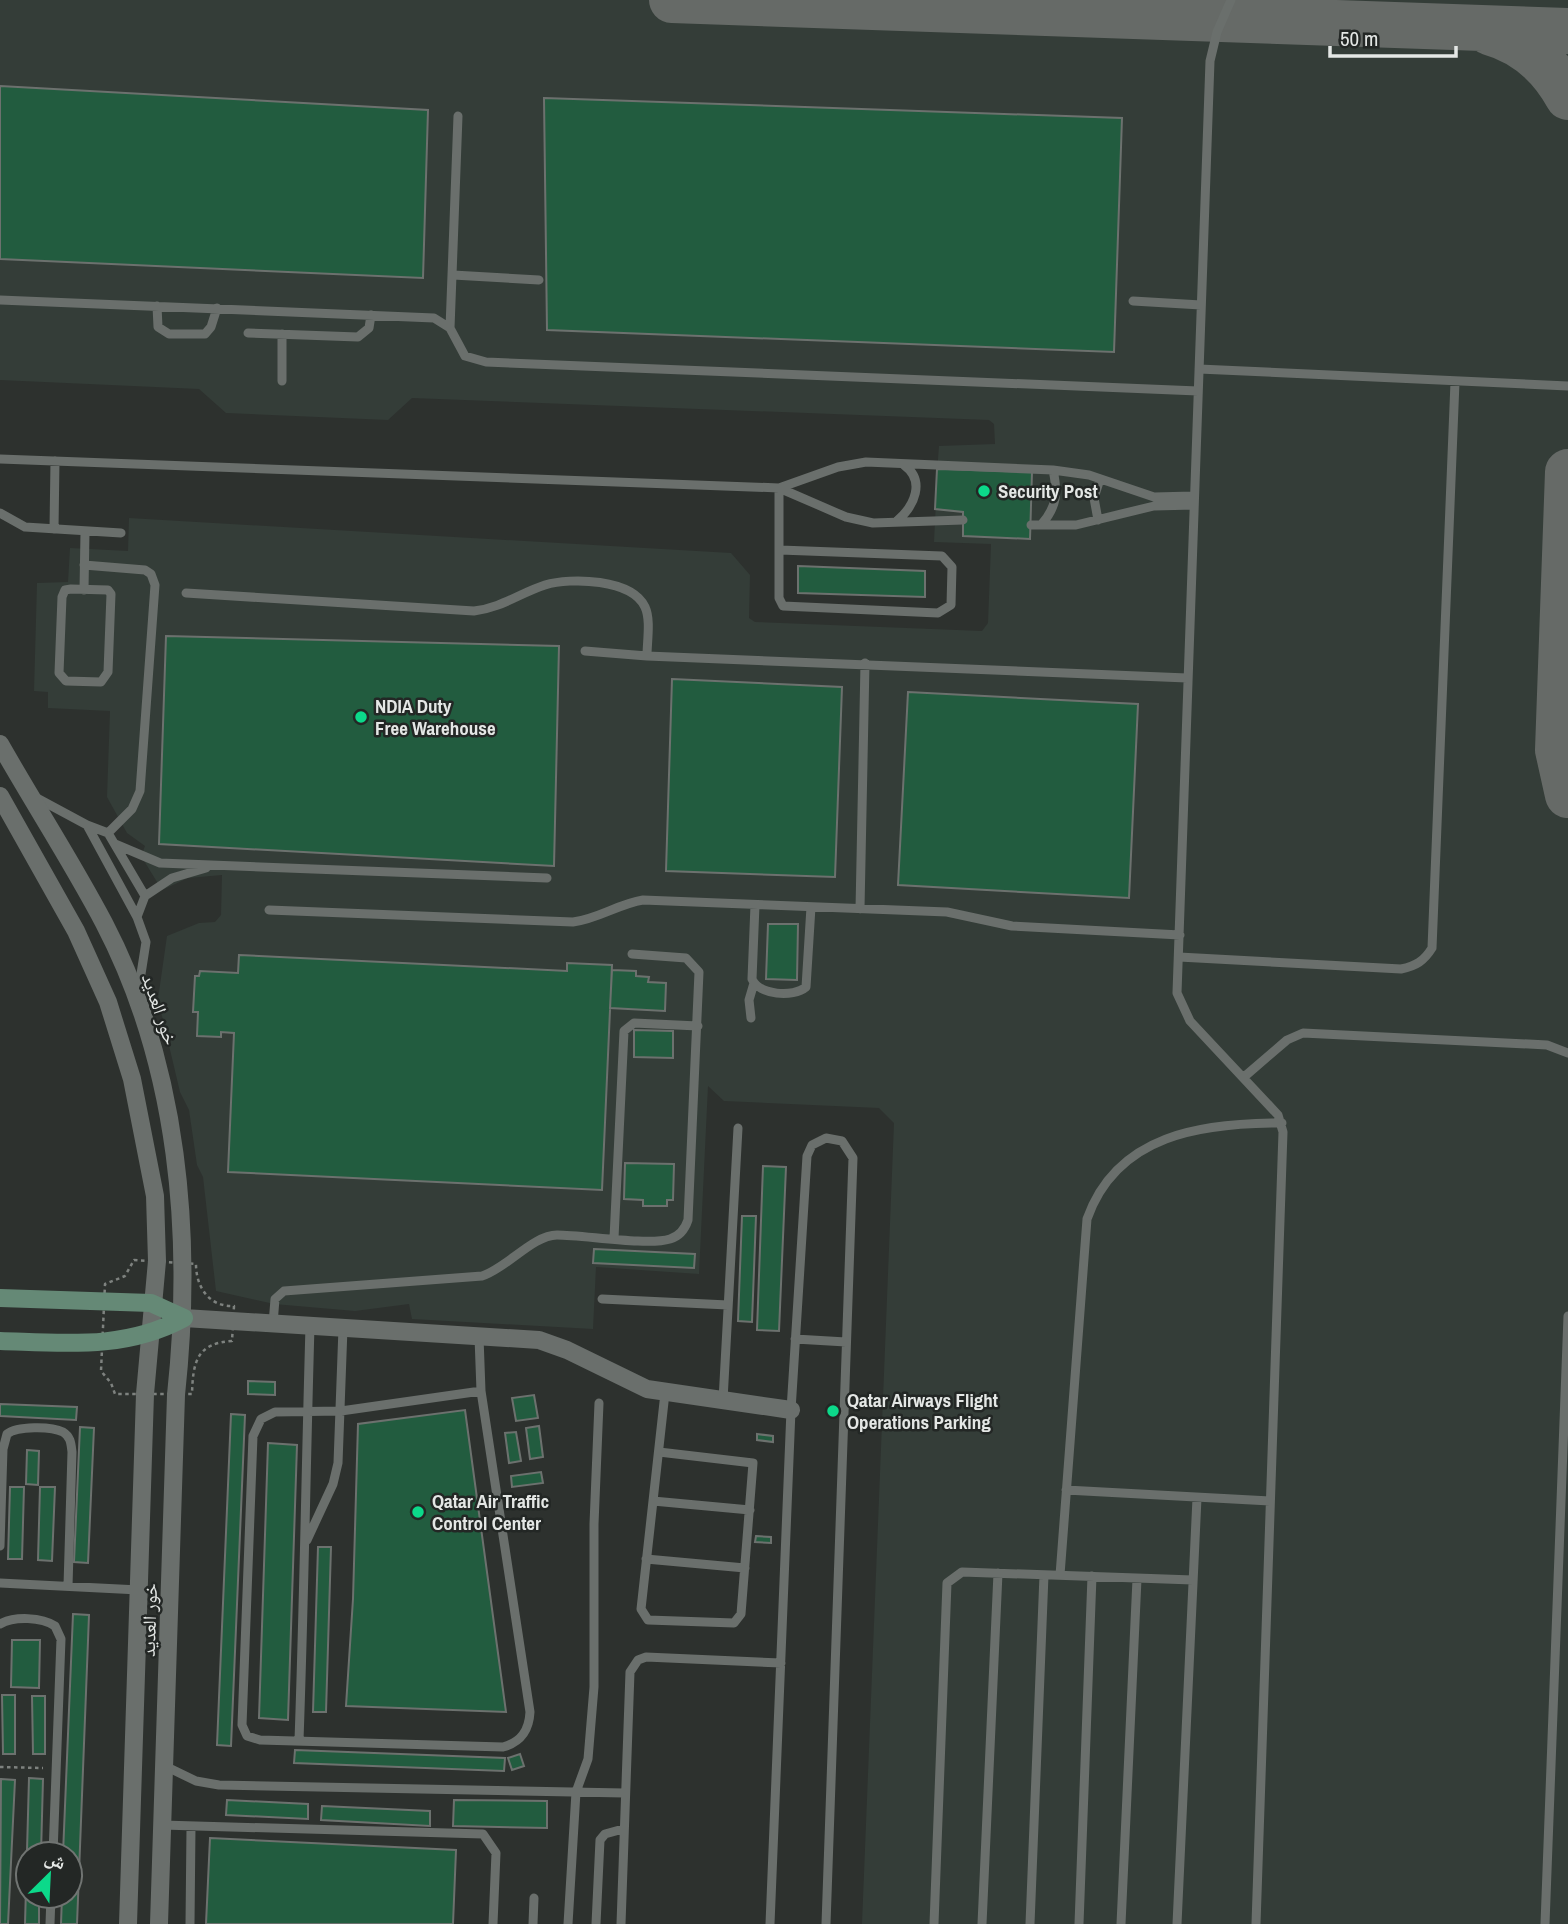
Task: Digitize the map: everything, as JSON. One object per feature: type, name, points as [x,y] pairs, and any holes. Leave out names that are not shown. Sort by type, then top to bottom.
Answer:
[{"type":"main road","points":[[0,1298],[151,1303],[184,1318]]},
{"type":"main road","points":[[0,1341],[97,1344],[149,1333],[184,1318]]},
{"type":"street","name":"خور العديد","points":[[0,744],[104,924],[137,1001],[159,1073],[179,1178],[184,1318],[176,1395],[159,1924]]},
{"type":"street","name":"خور العديد","points":[[0,796],[82,943],[107,1002],[128,1066],[155,1196],[157,1261],[149,1333],[128,1924]]},
{"type":"street","points":[[184,1318],[549,1342],[634,1385],[722,1402],[790,1410]]},
{"type":"lane","points":[[1231,0],[1217,32],[1210,61],[1177,993],[1183,1013],[1244,1077],[1282,1123],[1256,1924]]},
{"type":"lane","points":[[450,328],[458,116]]},
{"type":"lane","points":[[453,275],[539,280]]},
{"type":"lane","points":[[0,300],[434,318],[450,328],[465,356],[486,362],[1198,391]]},
{"type":"lane","points":[[1133,301],[1201,305]]},
{"type":"lane","points":[[157,306],[158,327],[169,334],[205,334],[211,327],[217,308]]},
{"type":"lane","points":[[248,333],[358,337],[369,328],[371,314]]},
{"type":"lane","points":[[282,334],[282,381]]},
{"type":"lane","points":[[1199,369],[1568,386]]},
{"type":"lane","points":[[1179,957],[1401,970],[1416,966],[1426,958],[1432,948],[1455,382]]},
{"type":"lane","points":[[0,459],[779,488],[851,464],[903,464],[1053,470],[1100,479],[1154,497],[1193,500]]},
{"type":"lane","points":[[54,529],[55,461]]},
{"type":"lane","points":[[897,521],[910,509],[916,493],[913,474],[903,464]]},
{"type":"lane","points":[[1053,470],[1057,498],[1055,507],[1036,525],[1076,525],[1154,506],[1193,500]]},
{"type":"lane","points":[[1098,520],[1094,498],[1100,479]]},
{"type":"lane","points":[[779,488],[846,517],[873,523],[963,520]]},
{"type":"lane","points":[[779,488],[779,598],[787,608],[938,613],[951,605],[952,567],[943,556],[780,550]]},
{"type":"lane","points":[[0,513],[25,527],[121,533]]},
{"type":"lane","points":[[84,590],[85,532]]},
{"type":"lane","points":[[85,565],[145,570],[155,585],[140,790],[132,809],[108,833]]},
{"type":"lane","points":[[186,593],[474,611],[504,604],[547,585],[606,583],[630,590],[645,608],[647,656]]},
{"type":"lane","points":[[68,589],[84,590],[108,590],[111,594],[108,672],[101,682],[66,681],[59,673],[63,593],[68,589]]},
{"type":"lane","points":[[585,651],[647,656],[1187,678]]},
{"type":"lane","points":[[860,909],[865,663]]},
{"type":"lane","points":[[28,793],[87,825],[108,833],[145,896]]},
{"type":"lane","points":[[87,825],[137,916],[146,942],[137,1001]]},
{"type":"lane","points":[[116,844],[160,863],[547,878]]},
{"type":"lane","points":[[137,916],[145,896],[172,878],[222,865]]},
{"type":"lane","points":[[269,910],[573,922],[591,919],[625,904],[643,900],[947,912],[1012,926],[1180,934]]},
{"type":"lane","points":[[751,1018],[749,1000],[754,983],[755,905]]},
{"type":"lane","points":[[754,983],[766,991],[797,992],[806,987],[811,907]]},
{"type":"lane","points":[[273,1324],[275,1299],[284,1291],[482,1276],[503,1267],[552,1234],[665,1240],[677,1236],[686,1226],[699,976],[694,963],[686,958],[632,954]]},
{"type":"lane","points":[[614,1238],[624,1031],[634,1023],[698,1026]]},
{"type":"lane","points":[[1244,1077],[1287,1040],[1303,1033],[1547,1045],[1568,1053]]},
{"type":"lane","points":[[1060,1575],[1087,1219],[1095,1195],[1113,1171],[1153,1144],[1230,1123],[1282,1123]]},
{"type":"lane","points":[[722,1402],[738,1128]]},
{"type":"lane","points":[[770,1924],[790,1410],[807,1156],[812,1145],[826,1138],[842,1141],[853,1158],[826,1924]]},
{"type":"lane","points":[[602,1299],[728,1305]]},
{"type":"lane","points":[[1545,1924],[1565,1473],[1568,1315]]},
{"type":"lane","points":[[299,1740],[307,1542],[306,1411],[310,1326]]},
{"type":"lane","points":[[307,1542],[336,1473],[343,1328]]},
{"type":"lane","points":[[479,1337],[481,1391],[530,1712],[526,1731],[513,1744],[503,1747],[247,1736],[242,1725],[253,1436],[256,1427],[269,1414],[341,1411],[481,1391]]},
{"type":"lane","points":[[795,1339],[846,1342]]},
{"type":"lane","points":[[659,1452],[751,1460],[753,1466],[741,1614],[734,1623],[648,1620],[641,1609],[646,1559],[666,1393]]},
{"type":"lane","points":[[568,1924],[576,1792],[588,1759],[593,1698],[594,1524],[599,1402]]},
{"type":"lane","points":[[0,1546],[3,1449],[7,1434],[20,1429],[62,1432],[69,1437],[72,1452],[68,1586]]},
{"type":"lane","points":[[1066,1490],[1270,1501]]},
{"type":"lane","points":[[1177,1924],[1197,1498]]},
{"type":"lane","points":[[653,1501],[750,1510]]},
{"type":"lane","points":[[646,1559],[745,1568]]},
{"type":"lane","points":[[934,1924],[947,1583],[962,1572],[1193,1580]]},
{"type":"lane","points":[[982,1924],[998,1573]]},
{"type":"lane","points":[[1030,1924],[1044,1575]]},
{"type":"lane","points":[[1079,1924],[1091,1576]]},
{"type":"lane","points":[[1121,1924],[1137,1579]]},
{"type":"lane","points":[[0,1583],[139,1590]]},
{"type":"lane","points":[[0,1624],[10,1620],[43,1620],[59,1631],[54,1840]]},
{"type":"lane","points":[[621,1924],[629,1672],[638,1660],[646,1657],[781,1663]]},
{"type":"lane","points":[[164,1765],[196,1782],[219,1785],[624,1793]]},
{"type":"lane","points":[[162,1825],[483,1833],[496,1853],[493,1924]]},
{"type":"lane","points":[[190,1924],[191,1827]]},
{"type":"lane","points":[[596,1924],[600,1840],[605,1834],[624,1829]]},
{"type":"lane","points":[[533,1924],[534,1898]]},
{"type":"path","points":[[0,1767],[57,1768]]},
{"type":"shaded area","points":[[0,0],[1568,0],[1568,1924],[862,1924],[894,1123],[879,1108],[724,1101],[708,1086],[699,1274],[596,1267],[593,1329],[412,1319],[409,1304],[355,1311],[274,1304],[216,1291],[203,1177],[197,1165],[189,1110],[180,1092],[158,999],[167,936],[199,923],[215,922],[221,915],[222,875],[188,878],[162,890],[141,856],[145,846],[127,833],[107,797],[110,711],[48,708],[48,692],[34,691],[37,583],[68,582],[70,548],[128,551],[129,518],[731,553],[750,575],[749,618],[755,622],[982,631],[988,623],[991,544],[934,542],[938,459],[939,446],[995,444],[994,424],[989,420],[412,398],[388,420],[226,413],[199,389],[0,380]]},
{"type":"building","points":[[0,86],[428,110],[423,278],[0,259]]},
{"type":"building","points":[[544,98],[1122,118],[1114,352],[547,330]]},
{"type":"building","name":"Security Post","points":[[937,469],[1032,472],[1030,539],[963,536],[963,512],[935,509]]},
{"type":"building","points":[[798,566],[925,571],[925,597],[798,593]]},
{"type":"building","name":"NDIA Duty Free Warehouse","points":[[166,636],[559,646],[554,866],[159,844]]},
{"type":"building","points":[[672,679],[842,687],[835,877],[666,871]]},
{"type":"building","points":[[908,692],[1138,704],[1129,898],[898,885]]},
{"type":"building","points":[[768,924],[798,924],[797,980],[766,979]]},
{"type":"building","points":[[239,955],[567,971],[567,963],[612,965],[602,1190],[228,1172],[234,1033],[221,1032],[221,1037],[197,1036],[198,1012],[193,1012],[195,976],[199,976],[200,971],[238,973]]},
{"type":"building","points":[[612,970],[636,971],[636,976],[649,977],[648,982],[666,983],[665,1011],[610,1008]]},
{"type":"building","points":[[634,1030],[673,1031],[673,1058],[634,1057]]},
{"type":"building","points":[[625,1163],[674,1164],[673,1200],[667,1200],[667,1206],[643,1206],[643,1200],[624,1199]]},
{"type":"building","points":[[763,1166],[786,1167],[779,1331],[757,1330]]},
{"type":"building","points":[[742,1216],[756,1216],[752,1322],[738,1321]]},
{"type":"building","points":[[594,1249],[695,1254],[694,1268],[593,1263]]},
{"type":"building","points":[[248,1381],[275,1382],[275,1395],[248,1394]]},
{"type":"building","points":[[534,1395],[538,1418],[516,1421],[512,1398]]},
{"type":"building","points":[[0,1404],[77,1407],[76,1420],[0,1416]]},
{"type":"building","name":"Qatar Air Traffic Control Center","points":[[465,1410],[506,1712],[346,1706],[353,1599],[358,1424]]},
{"type":"building","points":[[231,1414],[245,1415],[231,1746],[217,1745]]},
{"type":"building","points":[[539,1426],[543,1457],[530,1459],[526,1428]]},
{"type":"building","points":[[80,1427],[94,1428],[88,1563],[74,1562]]},
{"type":"building","points":[[516,1432],[521,1461],[509,1463],[505,1433]]},
{"type":"building","points":[[757,1434],[773,1436],[773,1442],[757,1440]]},
{"type":"building","points":[[268,1443],[297,1445],[288,1720],[259,1718]]},
{"type":"building","points":[[27,1450],[39,1451],[38,1485],[26,1484]]},
{"type":"building","points":[[541,1472],[543,1483],[512,1487],[511,1476]]},
{"type":"building","points":[[10,1487],[24,1487],[22,1559],[8,1559]]},
{"type":"building","points":[[40,1487],[55,1487],[52,1561],[38,1560]]},
{"type":"building","points":[[756,1536],[771,1537],[771,1543],[755,1542]]},
{"type":"building","points":[[318,1547],[331,1547],[326,1712],[313,1712]]},
{"type":"building","points":[[73,1614],[89,1615],[80,1840],[64,1840]]},
{"type":"building","points":[[12,1640],[40,1640],[39,1688],[11,1687]]},
{"type":"building","points":[[2,1695],[15,1695],[15,1754],[3,1754]]},
{"type":"building","points":[[32,1696],[45,1696],[45,1754],[33,1754]]},
{"type":"building","points":[[295,1750],[505,1758],[504,1771],[294,1763]]},
{"type":"building","points":[[520,1754],[524,1766],[512,1770],[508,1758]]},
{"type":"building","points":[[29,1778],[43,1779],[41,1840],[27,1840]]},
{"type":"building","points":[[1,1779],[15,1780],[8,1924],[0,1924]]},
{"type":"building","points":[[227,1800],[308,1804],[308,1819],[226,1815]]},
{"type":"building","points":[[454,1800],[547,1801],[547,1828],[453,1826]]},
{"type":"building","points":[[322,1806],[430,1811],[430,1826],[321,1820]]},
{"type":"building","points":[[210,1838],[456,1850],[453,1924],[206,1924]]},
{"type":"building","points":[[25,1910],[39,1910],[39,1924],[25,1924]]},
{"type":"building","points":[[62,1910],[78,1910],[77,1924],[61,1924]]},
{"type":"taxiway","points":[[672,0],[1568,31]]},
{"type":"taxiway","points":[[1489,32],[1514,42],[1535,56],[1553,74],[1568,97]]},
{"type":"taxiway","points":[[1568,472],[1558,750],[1568,795]]},
{"type":"place","name":"Security Post","points":[[984,491]]},
{"type":"place","name":"NDIA Duty Free Warehouse","points":[[361,717]]},
{"type":"place","name":"Qatar Airways Flight Operations Parking","points":[[833,1411]]},
{"type":"place","name":"Qatar Air Traffic Control Center","points":[[418,1512]]}]
